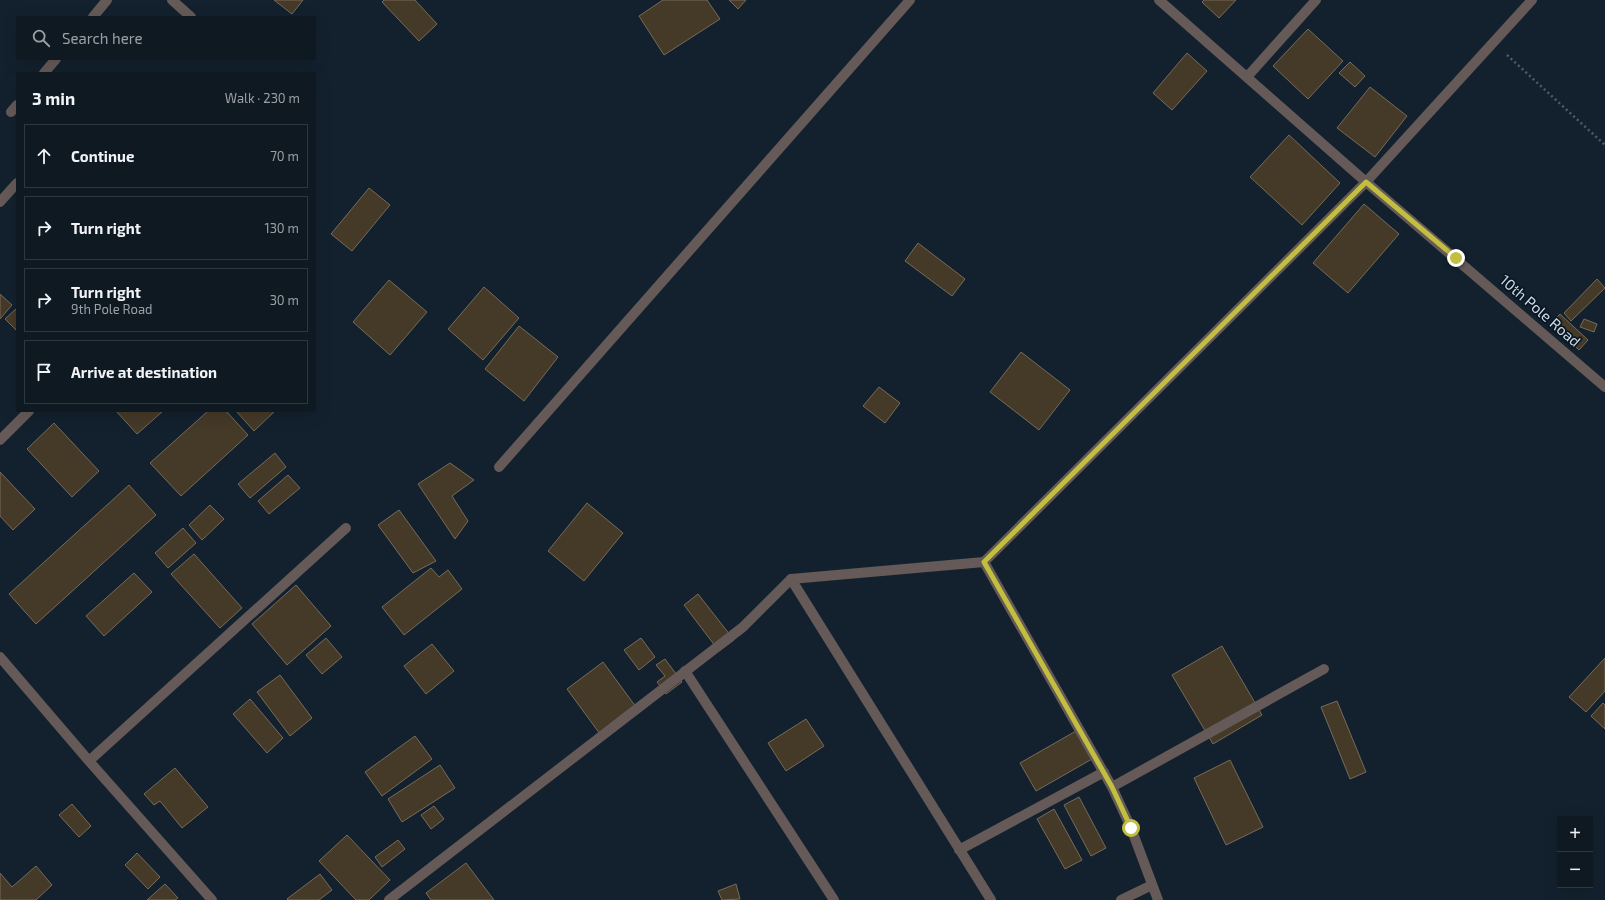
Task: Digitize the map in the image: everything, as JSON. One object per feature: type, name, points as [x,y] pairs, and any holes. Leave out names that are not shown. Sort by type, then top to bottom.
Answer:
[{"type":"street","points":[[94,16],[107,0]]},
{"type":"street","points":[[172,0],[190,16]]},
{"type":"street","points":[[499,467],[910,0]]},
{"type":"street","name":"10th Pole Road","points":[[1159,0],[1366,182],[1605,387]]},
{"type":"street","points":[[1247,77],[1316,0]]},
{"type":"street","points":[[389,900],[743,627],[791,579],[984,562],[1366,182],[1532,0]]},
{"type":"street","points":[[45,72],[55,60]]},
{"type":"street","points":[[0,202],[16,184]]},
{"type":"street","points":[[0,440],[28,412]]},
{"type":"street","points":[[89,761],[346,528]]},
{"type":"street","points":[[984,562],[1112,787],[1131,828],[1158,900]]},
{"type":"street","points":[[791,579],[991,900]]},
{"type":"street","points":[[0,657],[89,761],[212,900]]},
{"type":"street","points":[[1112,787],[1324,669]]},
{"type":"street","points":[[685,671],[834,900]]},
{"type":"street","points":[[959,850],[1104,772]]},
{"type":"street","points":[[1121,900],[1152,885]]},
{"type":"path","points":[[1493,42],[1605,145]]},
{"type":"building","points":[[274,0],[303,0],[292,14]]},
{"type":"building","points":[[384,0],[415,0],[437,24],[419,41],[382,2]]},
{"type":"building","points":[[663,0],[707,0],[720,19],[664,55],[639,16]]},
{"type":"building","points":[[729,0],[746,0],[738,9]]},
{"type":"building","points":[[1204,0],[1236,0],[1219,18],[1202,2]]},
{"type":"building","points":[[1308,29],[1343,61],[1308,99],[1273,66]]},
{"type":"building","points":[[1187,53],[1207,71],[1172,110],[1153,93]]},
{"type":"building","points":[[1350,62],[1365,76],[1355,87],[1339,73]]},
{"type":"building","points":[[1370,87],[1407,116],[1375,157],[1337,128]]},
{"type":"building","points":[[1289,135],[1340,183],[1302,225],[1250,177]]},
{"type":"building","points":[[369,188],[390,205],[352,251],[331,234]]},
{"type":"building","points":[[1364,204],[1399,234],[1348,293],[1313,263]]},
{"type":"building","points":[[918,243],[965,279],[952,296],[905,261]]},
{"type":"building","points":[[1597,279],[1605,288],[1571,321],[1564,313]]},
{"type":"building","points":[[389,280],[427,312],[390,355],[353,322]]},
{"type":"building","points":[[484,287],[519,318],[483,360],[448,329]]},
{"type":"building","points":[[0,294],[12,305],[0,319]]},
{"type":"building","points":[[16,309],[16,330],[5,319]]},
{"type":"building","points":[[1560,314],[1588,340],[1579,350],[1551,323]]},
{"type":"building","points":[[1584,319],[1597,324],[1594,332],[1580,327]]},
{"type":"building","points":[[519,326],[558,357],[524,401],[485,369]]},
{"type":"building","points":[[1021,352],[1070,390],[1039,430],[990,392]]},
{"type":"building","points":[[879,387],[900,403],[885,423],[863,406]]},
{"type":"building","points":[[117,412],[162,412],[137,434]]},
{"type":"building","points":[[207,412],[227,412],[248,435],[181,496],[150,463]]},
{"type":"building","points":[[237,412],[274,412],[254,431]]},
{"type":"building","points":[[54,423],[99,471],[72,497],[27,449]]},
{"type":"building","points":[[275,453],[286,467],[250,498],[238,484]]},
{"type":"building","points":[[450,463],[474,480],[452,496],[468,521],[455,539],[418,484]]},
{"type":"building","points":[[0,472],[35,509],[13,530],[0,516]]},
{"type":"building","points":[[288,475],[300,488],[269,514],[258,501]]},
{"type":"building","points":[[129,485],[156,515],[36,624],[9,594]]},
{"type":"building","points":[[587,503],[623,533],[584,581],[548,551]]},
{"type":"building","points":[[210,505],[224,519],[202,540],[189,525]]},
{"type":"building","points":[[399,510],[436,561],[413,573],[378,525]]},
{"type":"building","points":[[183,528],[196,543],[168,568],[155,553]]},
{"type":"building","points":[[194,554],[242,608],[220,628],[171,574]]},
{"type":"building","points":[[431,568],[439,577],[448,570],[462,589],[404,635],[382,607]]},
{"type":"building","points":[[134,573],[152,592],[104,636],[86,616]]},
{"type":"building","points":[[296,585],[331,626],[287,665],[252,624]]},
{"type":"building","points":[[698,594],[734,640],[719,651],[684,605]]},
{"type":"building","points":[[326,638],[342,657],[322,674],[306,655]]},
{"type":"building","points":[[641,638],[655,657],[639,670],[624,650]]},
{"type":"building","points":[[432,644],[454,671],[426,694],[404,666]]},
{"type":"building","points":[[1222,646],[1262,715],[1213,744],[1172,675]]},
{"type":"building","points":[[1605,658],[1605,691],[1586,712],[1569,697]]},
{"type":"building","points":[[665,659],[682,682],[666,694],[657,682],[665,676],[656,665]]},
{"type":"building","points":[[603,662],[636,707],[600,734],[567,689]]},
{"type":"building","points":[[280,675],[312,718],[290,736],[257,692]]},
{"type":"building","points":[[250,699],[283,738],[267,753],[233,714]]},
{"type":"building","points":[[1337,701],[1366,772],[1350,779],[1321,707]]},
{"type":"building","points":[[1603,703],[1605,705],[1605,729],[1591,716]]},
{"type":"building","points":[[806,719],[824,746],[786,771],[768,743]]},
{"type":"building","points":[[1076,731],[1092,759],[1036,791],[1020,763]]},
{"type":"building","points":[[415,736],[432,759],[382,796],[365,772]]},
{"type":"building","points":[[1230,760],[1263,827],[1226,845],[1194,778]]},
{"type":"building","points":[[440,765],[455,788],[402,822],[388,799]]},
{"type":"building","points":[[175,768],[208,807],[182,828],[160,801],[154,805],[144,794]]},
{"type":"building","points":[[1079,797],[1106,848],[1091,856],[1064,805]]},
{"type":"building","points":[[72,804],[91,826],[79,837],[59,815]]},
{"type":"building","points":[[434,806],[444,819],[431,829],[421,815]]},
{"type":"building","points":[[1054,809],[1082,860],[1065,869],[1037,819]]},
{"type":"building","points":[[347,835],[390,880],[369,900],[356,900],[319,861]]},
{"type":"building","points":[[398,840],[405,849],[382,867],[375,857]]},
{"type":"building","points":[[137,853],[160,877],[148,889],[125,865]]},
{"type":"building","points":[[466,863],[494,900],[431,900],[426,893]]},
{"type":"building","points":[[36,866],[52,885],[36,900],[0,900],[0,873],[12,887]]},
{"type":"building","points":[[320,874],[332,890],[319,900],[287,899]]},
{"type":"building","points":[[165,884],[178,898],[175,900],[147,900]]},
{"type":"building","points":[[736,884],[740,899],[722,900],[718,891]]},
{"type":"route","points":[[1131,828],[1112,787],[984,562],[1366,182],[1456,258]]}]
